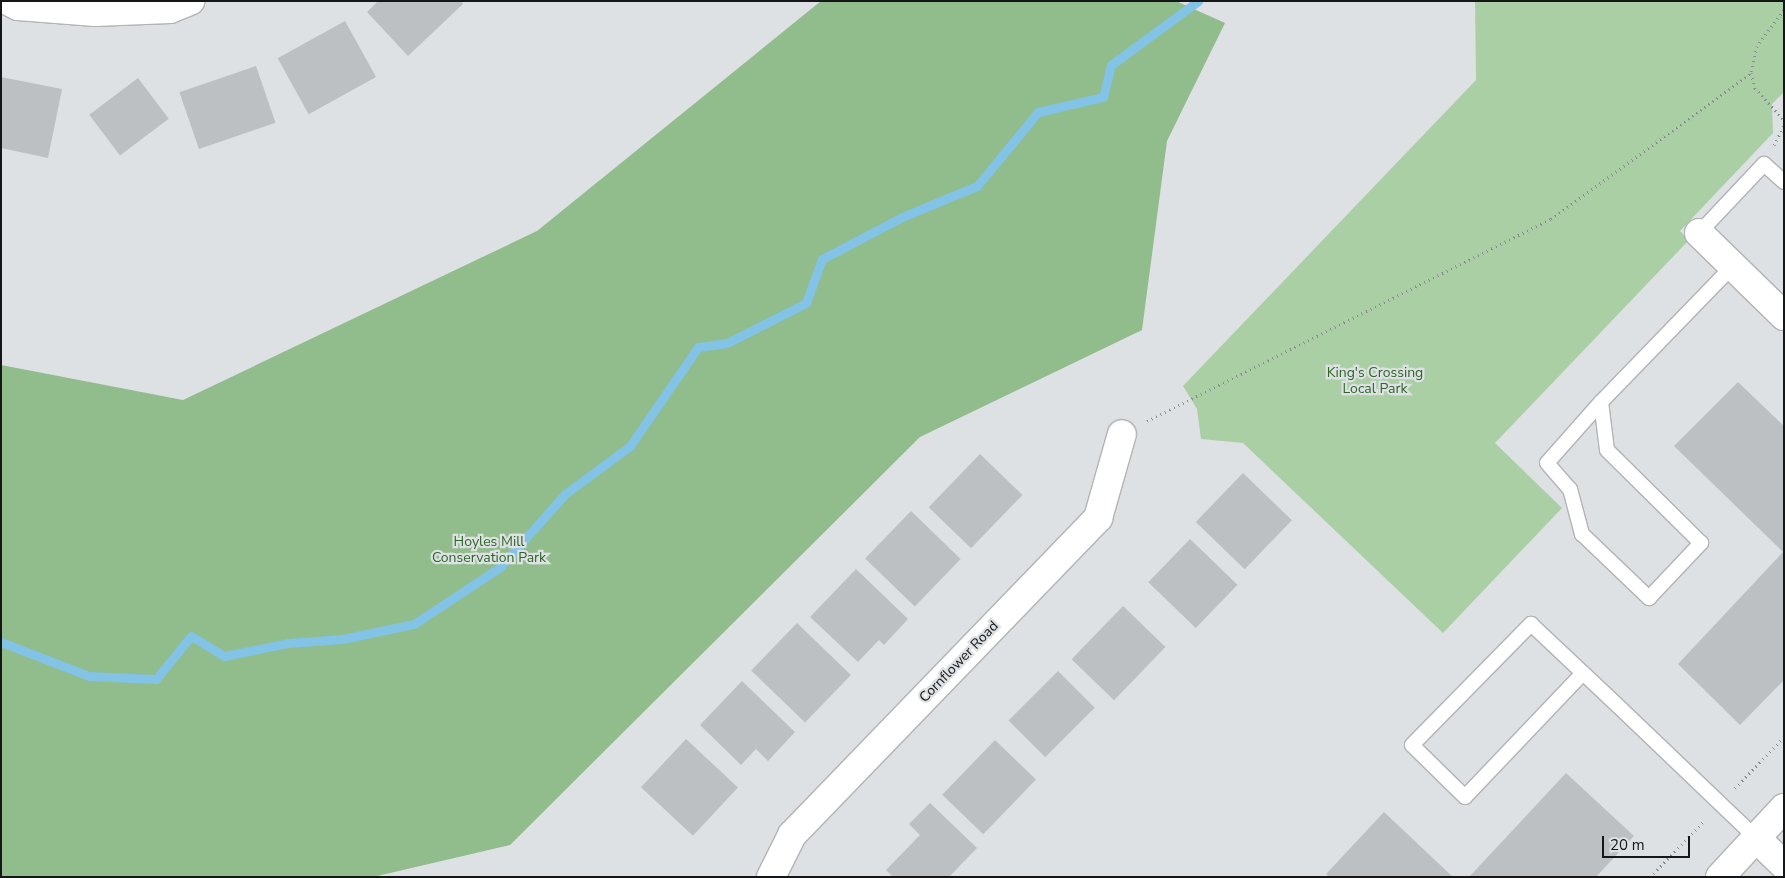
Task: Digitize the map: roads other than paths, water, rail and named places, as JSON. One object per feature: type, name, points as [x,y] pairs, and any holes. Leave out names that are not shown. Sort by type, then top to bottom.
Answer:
[{"type":"street","points":[[8,1],[18,6],[95,12],[170,9],[190,1]]},
{"type":"street","points":[[1698,234],[1784,316]]},
{"type":"street","name":"Cornflower Road","points":[[771,877],[792,835],[1098,518],[1122,434]]},
{"type":"street","points":[[1720,877],[1784,808]]},
{"type":"street","points":[[1756,838],[1784,865]]},
{"type":"lane","points":[[1698,234],[1764,164],[1784,182]]},
{"type":"lane","points":[[1601,402],[1607,450],[1701,543],[1649,598],[1582,534],[1570,489],[1546,463],[1601,402],[1733,266]]},
{"type":"lane","points":[[1583,674],[1465,797],[1412,745],[1531,624],[1756,838]]},
{"type":"waterway","points":[[1,642],[89,676],[156,679],[191,636],[224,656],[288,643],[342,639],[414,624],[500,567],[565,494],[630,446],[698,347],[727,343],[806,303],[822,259],[902,217],[977,186],[1038,112],[1103,97],[1111,65],[1198,1]]},
{"type":"park label","name":"King's Crossing Local Park","points":[[1375,382]]},
{"type":"park label","name":"Hoyles Mill Conservation Park","points":[[489,550]]}]
